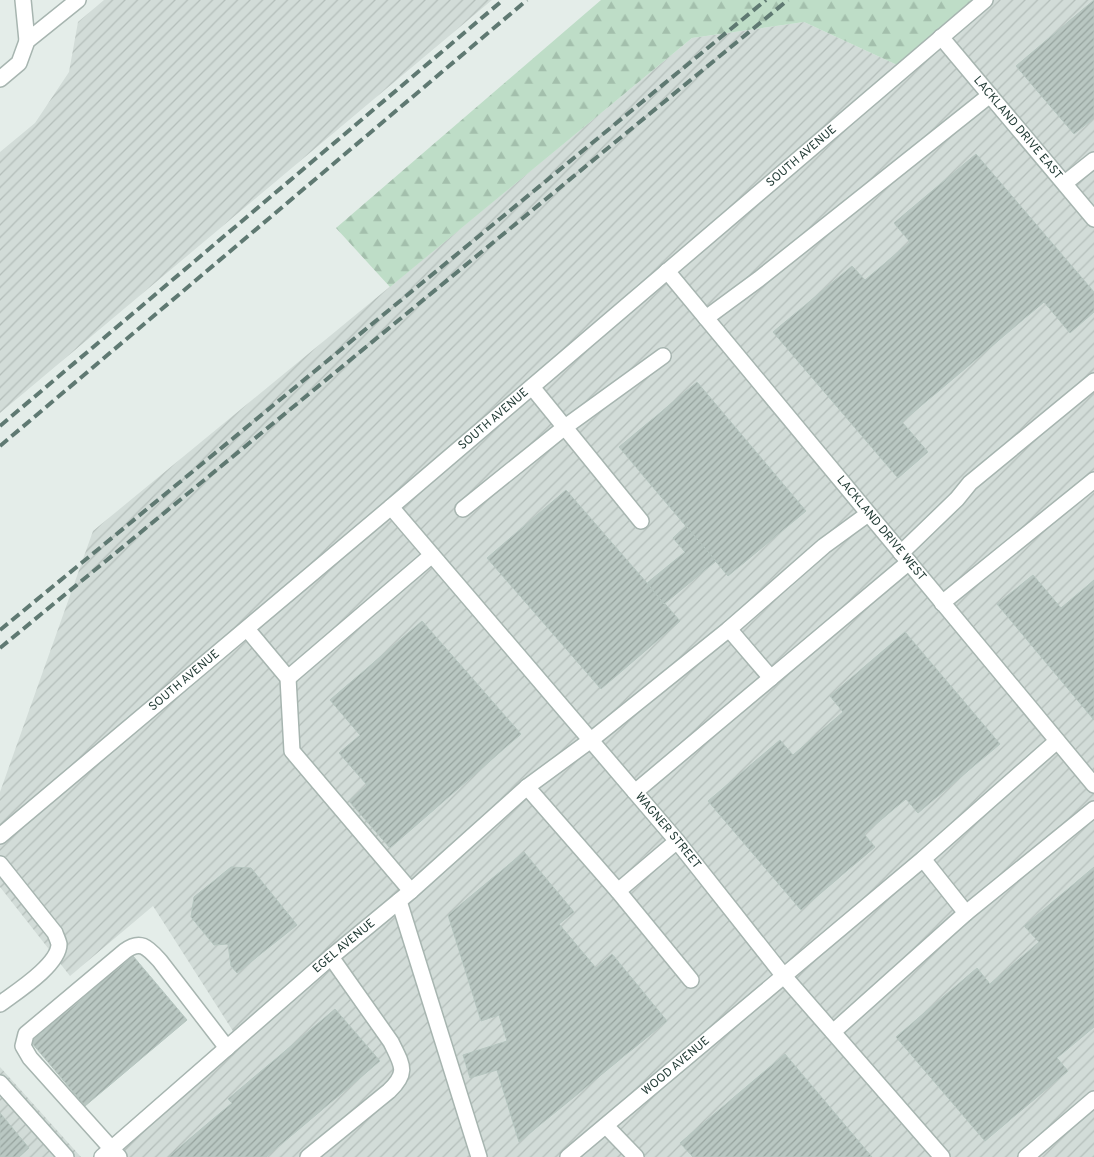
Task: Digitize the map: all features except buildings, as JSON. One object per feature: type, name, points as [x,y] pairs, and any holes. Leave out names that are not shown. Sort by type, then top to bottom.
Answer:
[{"type":"street","points":[[0,79],[19,63],[27,41],[22,0]]},
{"type":"street","points":[[27,41],[78,0]]},
{"type":"street","name":"SOUTH AVENUE","points":[[0,836],[391,507],[985,0]]},
{"type":"street","name":"LACKLAND DRIVE EAST","points":[[941,37],[1094,219]]},
{"type":"street","points":[[706,318],[759,279],[990,95]]},
{"type":"street","points":[[1065,183],[1094,160]]},
{"type":"street","name":"LACKLAND DRIVE WEST","points":[[667,271],[1094,786]]},
{"type":"street","points":[[463,509],[565,427],[663,356]]},
{"type":"street","points":[[635,792],[771,678],[905,558],[970,483],[1094,381]]},
{"type":"street","points":[[532,387],[641,521]]},
{"type":"street","points":[[942,603],[1094,480]]},
{"type":"street","name":"WAGNER STREET","points":[[391,507],[677,841],[783,975],[942,1157]]},
{"type":"street","name":"EGEL AVENUE","points":[[111,1154],[227,1048],[331,957],[405,896],[527,787],[591,740],[729,629],[824,546],[868,514]]},
{"type":"street","points":[[288,678],[432,555]]},
{"type":"street","points":[[247,629],[288,678],[292,751],[405,896],[479,1157]]},
{"type":"street","points":[[729,629],[771,678]]},
{"type":"street","name":"WOOD AVENUE","points":[[568,1157],[923,859],[1058,742]]},
{"type":"street","points":[[527,787],[618,891],[691,980]]},
{"type":"street","points":[[833,1032],[966,913],[1094,809]]},
{"type":"street","points":[[618,891],[677,841]]},
{"type":"street","points":[[923,859],[966,913]]},
{"type":"street","points":[[0,864],[54,933],[59,943],[50,965],[0,1004]]},
{"type":"street","points":[[111,1154],[30,1058],[23,1046],[26,1034],[125,951],[132,946],[139,945],[149,949],[160,961],[227,1048]]},
{"type":"street","points":[[308,1157],[389,1091],[399,1081],[403,1072],[391,1042],[331,957]]},
{"type":"street","points":[[0,1083],[66,1157]]},
{"type":"street","points":[[1026,1157],[1094,1099]]},
{"type":"street","points":[[606,1126],[636,1157]]},
{"type":"shaded area","points":[[104,0],[492,0],[0,413],[0,152],[35,123],[69,72],[78,22]]},
{"type":"shaded area","points":[[991,0],[1094,0],[1094,1157],[99,1157],[238,1039],[153,906],[70,976],[0,887],[0,792],[93,531],[692,38],[804,22],[908,70]]},
{"type":"shaded area","points":[[0,1067],[81,1157],[0,1157]]},
{"type":"green space","points":[[601,0],[991,0],[908,70],[804,22],[692,38],[390,287],[336,228]]},
{"type":"railway","points":[[0,426],[503,0]]},
{"type":"railway","points":[[0,446],[527,0]]},
{"type":"railway","points":[[0,630],[766,0]]},
{"type":"railway","points":[[0,648],[788,0]]}]
